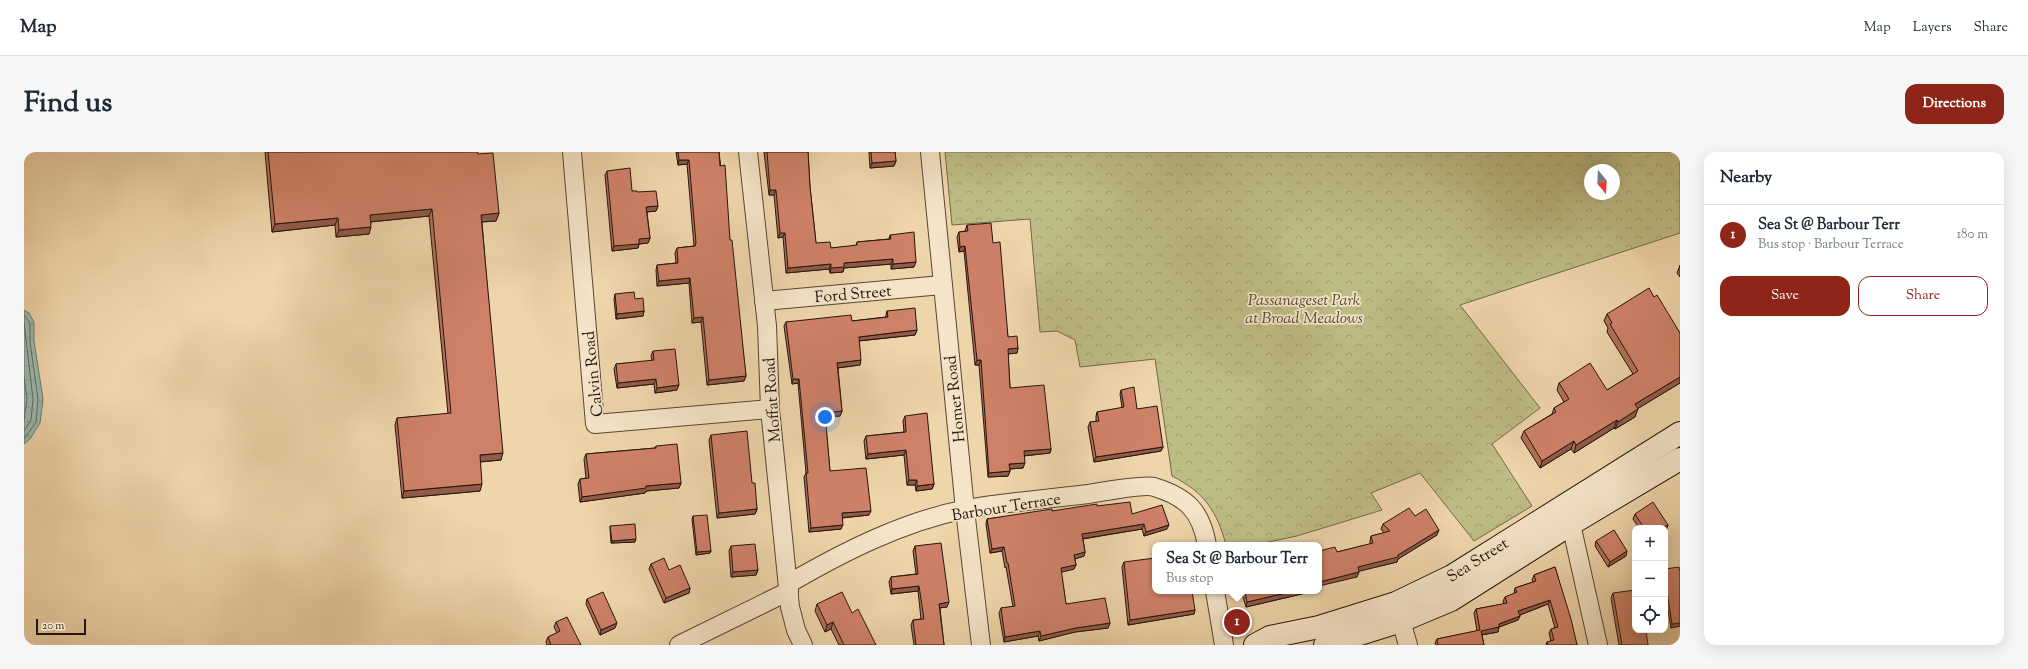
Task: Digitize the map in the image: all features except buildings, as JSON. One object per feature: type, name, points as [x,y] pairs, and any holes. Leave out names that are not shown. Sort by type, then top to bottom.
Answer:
[{"type":"main road","name":"Sea Street","points":[[1255,645],[1270,637],[1451,600],[1680,433]]},
{"type":"main road","name":"Sea Street","points":[[1565,516],[1680,459]]},
{"type":"main road","name":"Sea Street","points":[[1325,645],[1398,612]]},
{"type":"street","name":"Calvin Road","points":[[572,152],[595,424],[770,409]]},
{"type":"street","name":"Moffat Road","points":[[748,152],[764,301],[770,409],[790,607],[796,630],[803,645]]},
{"type":"street","name":"Homer Road","points":[[930,152],[965,510],[981,645]]},
{"type":"street","name":"Ford Street","points":[[764,301],[942,285]]},
{"type":"street","name":"Barbour Terrace","points":[[679,645],[788,587],[861,545],[918,522],[965,510],[1152,486],[1182,499],[1194,510],[1204,527],[1206,542]]},
{"type":"street","points":[[1565,516],[1598,645]]},
{"type":"street","points":[[1216,594],[1224,645]]},
{"type":"street","points":[[1398,612],[1408,645]]},
{"type":"green space","name":"Passanageset Park at Broad Meadows","points":[[945,152],[1680,152],[1680,233],[1460,305],[1540,408],[1492,444],[1532,506],[1474,541],[1420,473],[1371,493],[1382,510],[1297,536],[1268,542],[1225,542],[1218,522],[1208,504],[1193,489],[1172,476],[1155,359],[1080,367],[1075,340],[1057,331],[1040,332],[1030,219],[952,225]]},
{"type":"water","points":[[24,310],[29,313],[34,322],[34,341],[43,399],[40,423],[30,439],[24,444]]},
{"type":"place","name":"Sea St @ Barbour Terr","points":[[1237,622]]}]
